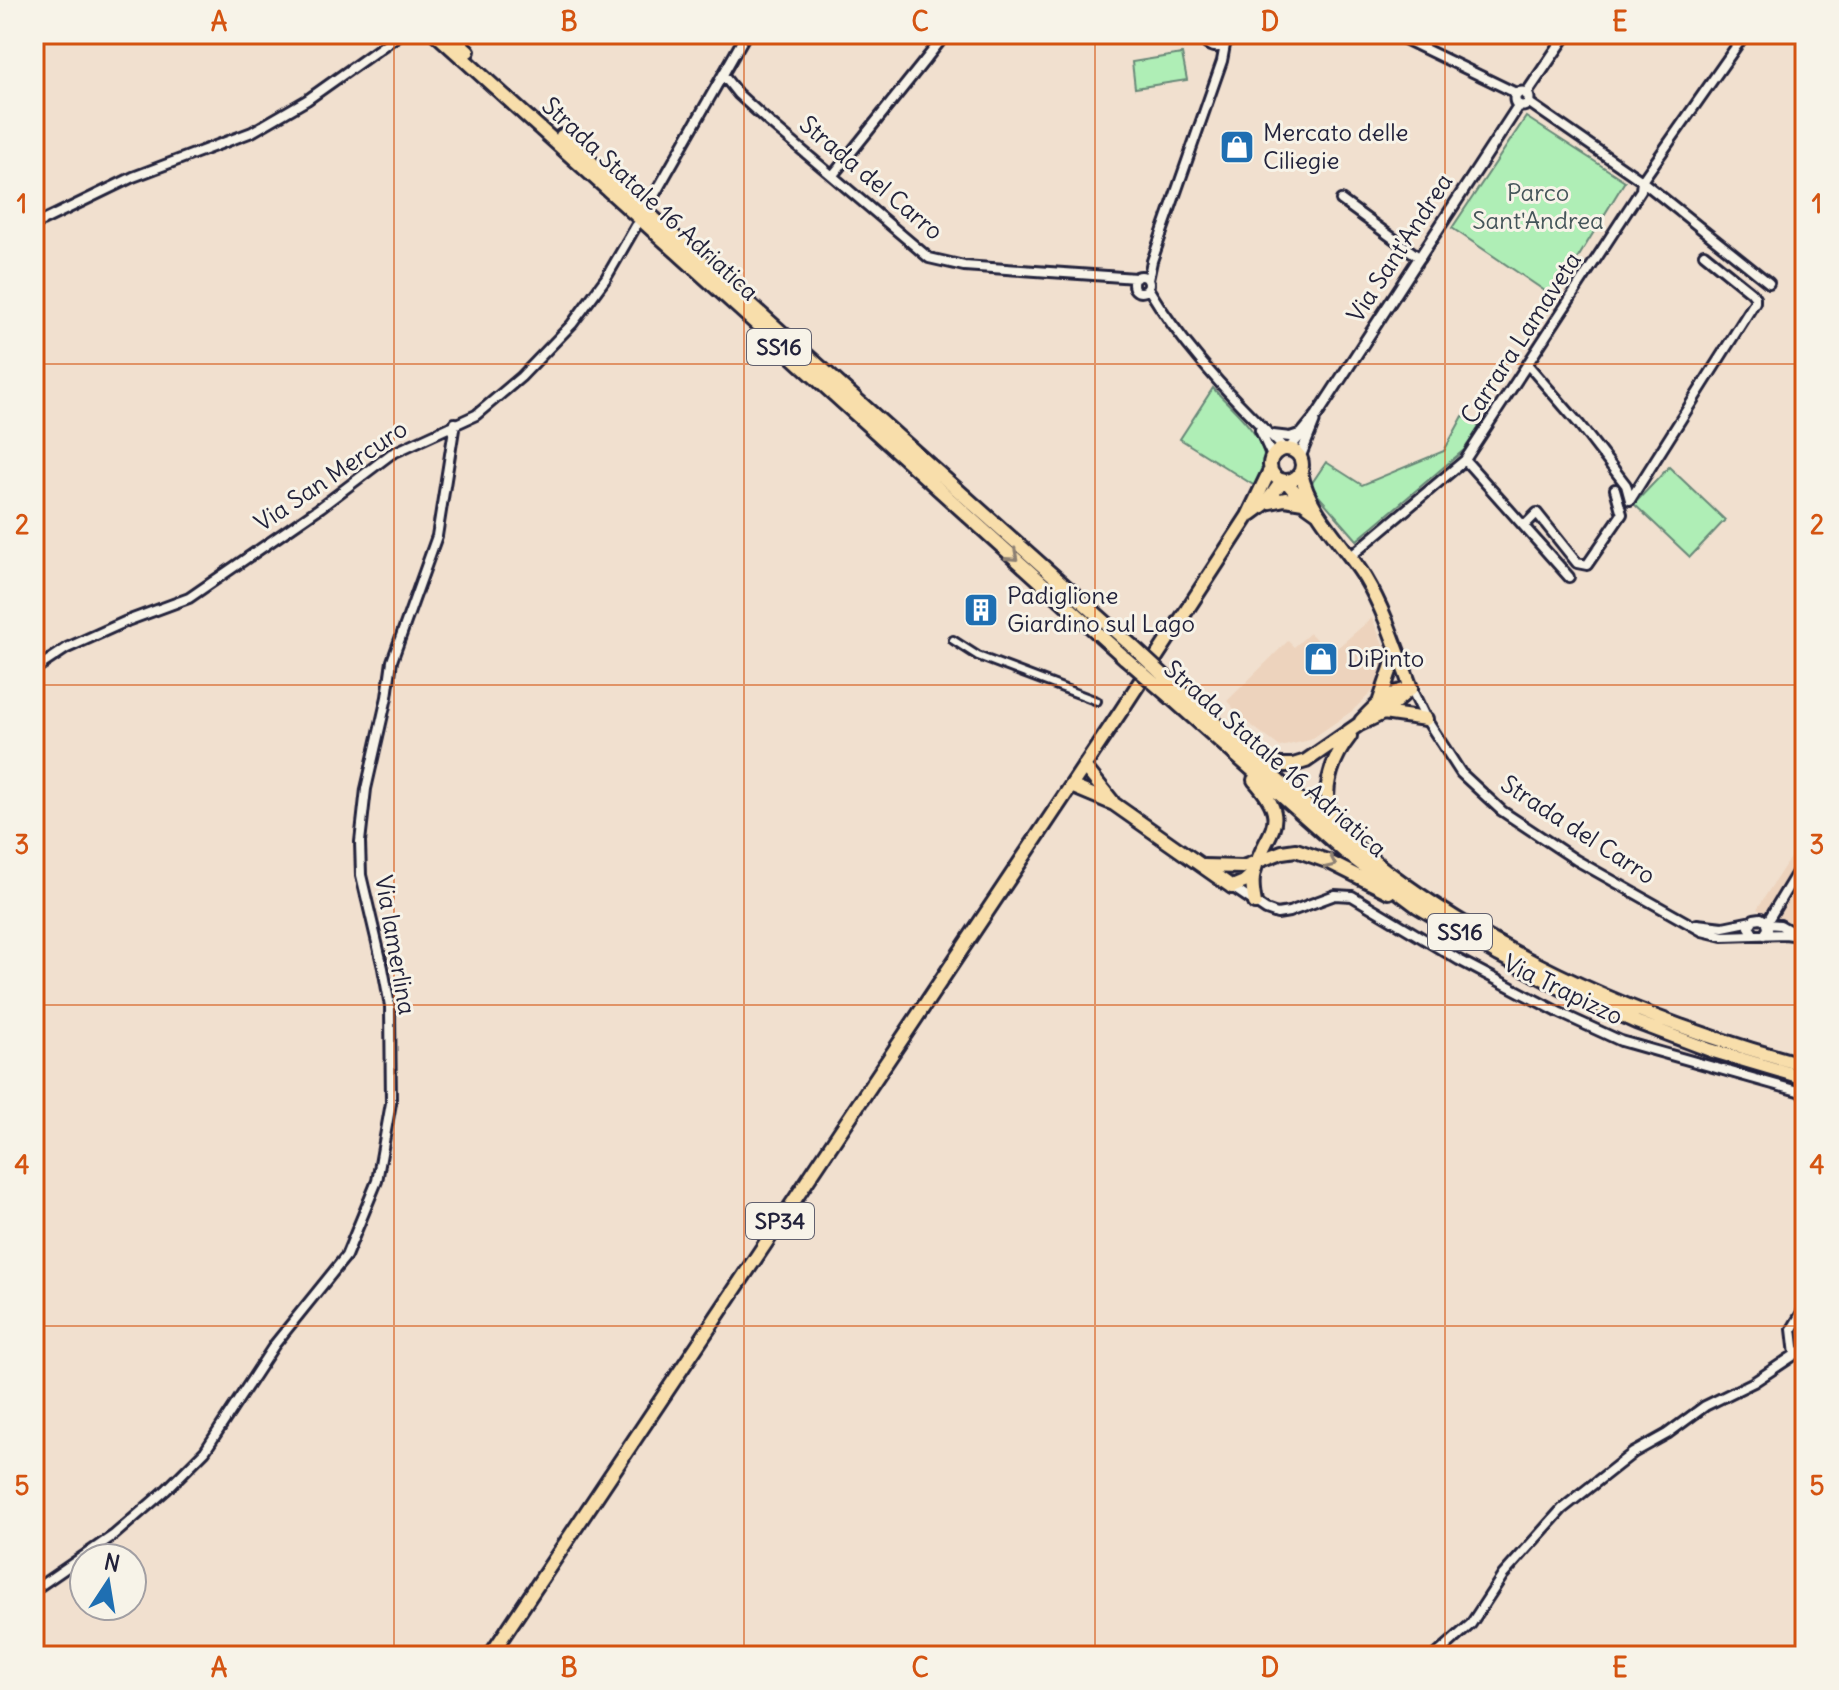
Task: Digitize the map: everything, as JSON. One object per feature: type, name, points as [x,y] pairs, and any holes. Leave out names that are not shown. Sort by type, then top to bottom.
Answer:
[{"type":"main road","name":"Strada Statale 16 Adriatica","points":[[436,34],[1125,658],[1172,691]]},
{"type":"main road","name":"Strada Statale 16 Adriatica","points":[[449,34],[677,237],[822,372],[1132,646],[1172,691],[1345,852],[1417,906],[1561,988],[1636,1022],[1710,1050],[1805,1078]]},
{"type":"main road","name":"Via Sant'Andrea","points":[[1272,456],[1291,452],[1301,472]]},
{"type":"main road","points":[[1222,736],[1265,792],[1273,809],[1273,832],[1251,868],[1232,887],[1114,804],[1071,786],[1248,516],[1270,470],[1272,456]]},
{"type":"main road","points":[[1270,470],[1274,477],[1285,482]]},
{"type":"main road","points":[[1248,516],[1266,503],[1285,482],[1295,479],[1301,472]]},
{"type":"main road","name":"Strada del Carro","points":[[1301,472],[1303,484],[1320,514],[1351,556],[1381,608],[1411,688]]},
{"type":"main road","name":"Strada del Carro","points":[[1285,482],[1303,502],[1320,514]]},
{"type":"main road","points":[[1266,503],[1285,499],[1303,502]]},
{"type":"main road","points":[[1382,707],[1397,651]]},
{"type":"main road","points":[[1222,736],[1279,765],[1293,765],[1306,761],[1411,688]]},
{"type":"main road","points":[[1382,707],[1426,719]]},
{"type":"main road","points":[[1352,843],[1330,816],[1327,794],[1340,748],[1358,725]]},
{"type":"main road","name":"Strada Statale 16 Adriatica","points":[[1222,736],[1352,843],[1424,897],[1504,945],[1565,978],[1641,1012],[1712,1038],[1805,1065]]},
{"type":"main road","points":[[1084,766],[1114,804]]},
{"type":"main road","name":"SP34","points":[[490,1656],[1071,786]]},
{"type":"main road","points":[[1203,866],[1251,868],[1282,852],[1296,850],[1309,853],[1417,906]]},
{"type":"main road","points":[[1251,868],[1255,903]]},
{"type":"street","points":[[34,225],[133,177],[252,132],[307,100],[398,34]]},
{"type":"street","points":[[651,201],[746,34]]},
{"type":"street","points":[[833,175],[946,34]]},
{"type":"street","points":[[1173,34],[1225,45]]},
{"type":"street","points":[[1232,34],[1225,45],[1152,261],[1141,284],[1257,425],[1291,452]]},
{"type":"street","points":[[1394,34],[1523,99],[1642,181],[1769,283]]},
{"type":"street","name":"Via Sant'Andrea","points":[[1291,452],[1567,34]]},
{"type":"street","name":"Carrara Lamaveta","points":[[1351,556],[1465,460],[1641,190],[1642,181],[1745,34]]},
{"type":"street","points":[[1205,40],[1216,60],[1215,77]]},
{"type":"street","name":"Strada del Carro","points":[[723,75],[738,94],[770,123],[929,258],[964,266],[1108,276],[1141,284]]},
{"type":"street","points":[[1341,200],[1420,258]]},
{"type":"street","name":"Via San Mercuro","points":[[34,670],[67,648],[189,598],[321,507],[391,454],[476,415],[521,377],[572,324],[606,278],[636,226]]},
{"type":"street","points":[[1528,365],[1626,485],[1630,500],[1755,302],[1751,292],[1704,254]]},
{"type":"street","name":"Via Sant'Andrea","points":[[1291,452],[1299,434],[1317,415]]},
{"type":"street","name":"Via lamerlina","points":[[34,1590],[114,1535],[205,1451],[275,1344],[346,1256],[377,1181],[391,1103],[390,1006],[361,875],[360,842],[366,789],[392,661],[437,536],[455,423]]},
{"type":"street","points":[[1257,425],[1272,456]]},
{"type":"street","points":[[1269,434],[1290,437],[1299,434]]},
{"type":"street","points":[[1465,460],[1569,577]]},
{"type":"street","points":[[1524,526],[1537,513],[1577,563],[1587,565],[1622,514],[1615,489]]},
{"type":"street","points":[[953,640],[978,656],[1097,701]]},
{"type":"street","name":"Strada del Carro","points":[[1411,688],[1426,719],[1461,773],[1502,811],[1576,860],[1702,931],[1723,936],[1803,938]]},
{"type":"street","points":[[1784,891],[1754,919],[1750,930],[1759,935],[1805,859]]},
{"type":"street","name":"Via Trapizzo","points":[[1232,887],[1277,914],[1335,895],[1352,896],[1459,960],[1621,1041],[1805,1093]]},
{"type":"street","name":"Strada del Carro","points":[[1684,920],[1723,927],[1754,919],[1780,925],[1803,938]]},
{"type":"street","points":[[1795,1355],[1792,1329],[1805,1307]]},
{"type":"street","points":[[1435,1656],[1471,1624],[1503,1575],[1562,1509],[1633,1453],[1667,1434],[1705,1406],[1754,1382],[1805,1348]]},
{"type":"shaded area","points":[[1372,618],[1388,657],[1382,676],[1371,693],[1352,711],[1310,740],[1280,747],[1243,719],[1227,701],[1288,641],[1294,647],[1310,633],[1330,654]]},
{"type":"shaded area","points":[[1805,834],[1805,938],[1757,909]]},
{"type":"green space","points":[[1182,54],[1187,80],[1135,88],[1132,62]]},
{"type":"green space","name":"Parco Sant'Andrea","points":[[1526,117],[1625,181],[1554,297],[1452,228]]},
{"type":"green space","points":[[1213,388],[1245,421],[1261,446],[1265,460],[1263,473],[1255,486],[1180,439]]},
{"type":"green space","points":[[1463,416],[1479,427],[1464,450],[1357,540],[1310,486],[1326,462],[1362,485],[1444,451]]},
{"type":"green space","points":[[1669,467],[1725,520],[1690,557],[1634,504]]},
{"type":"place","name":"Mercato delle Ciliegie","points":[[1237,147]]},
{"type":"place","name":"Padiglione Giardino sul Lago","points":[[981,610]]},
{"type":"place","name":"DiPinto","points":[[1321,659]]}]
